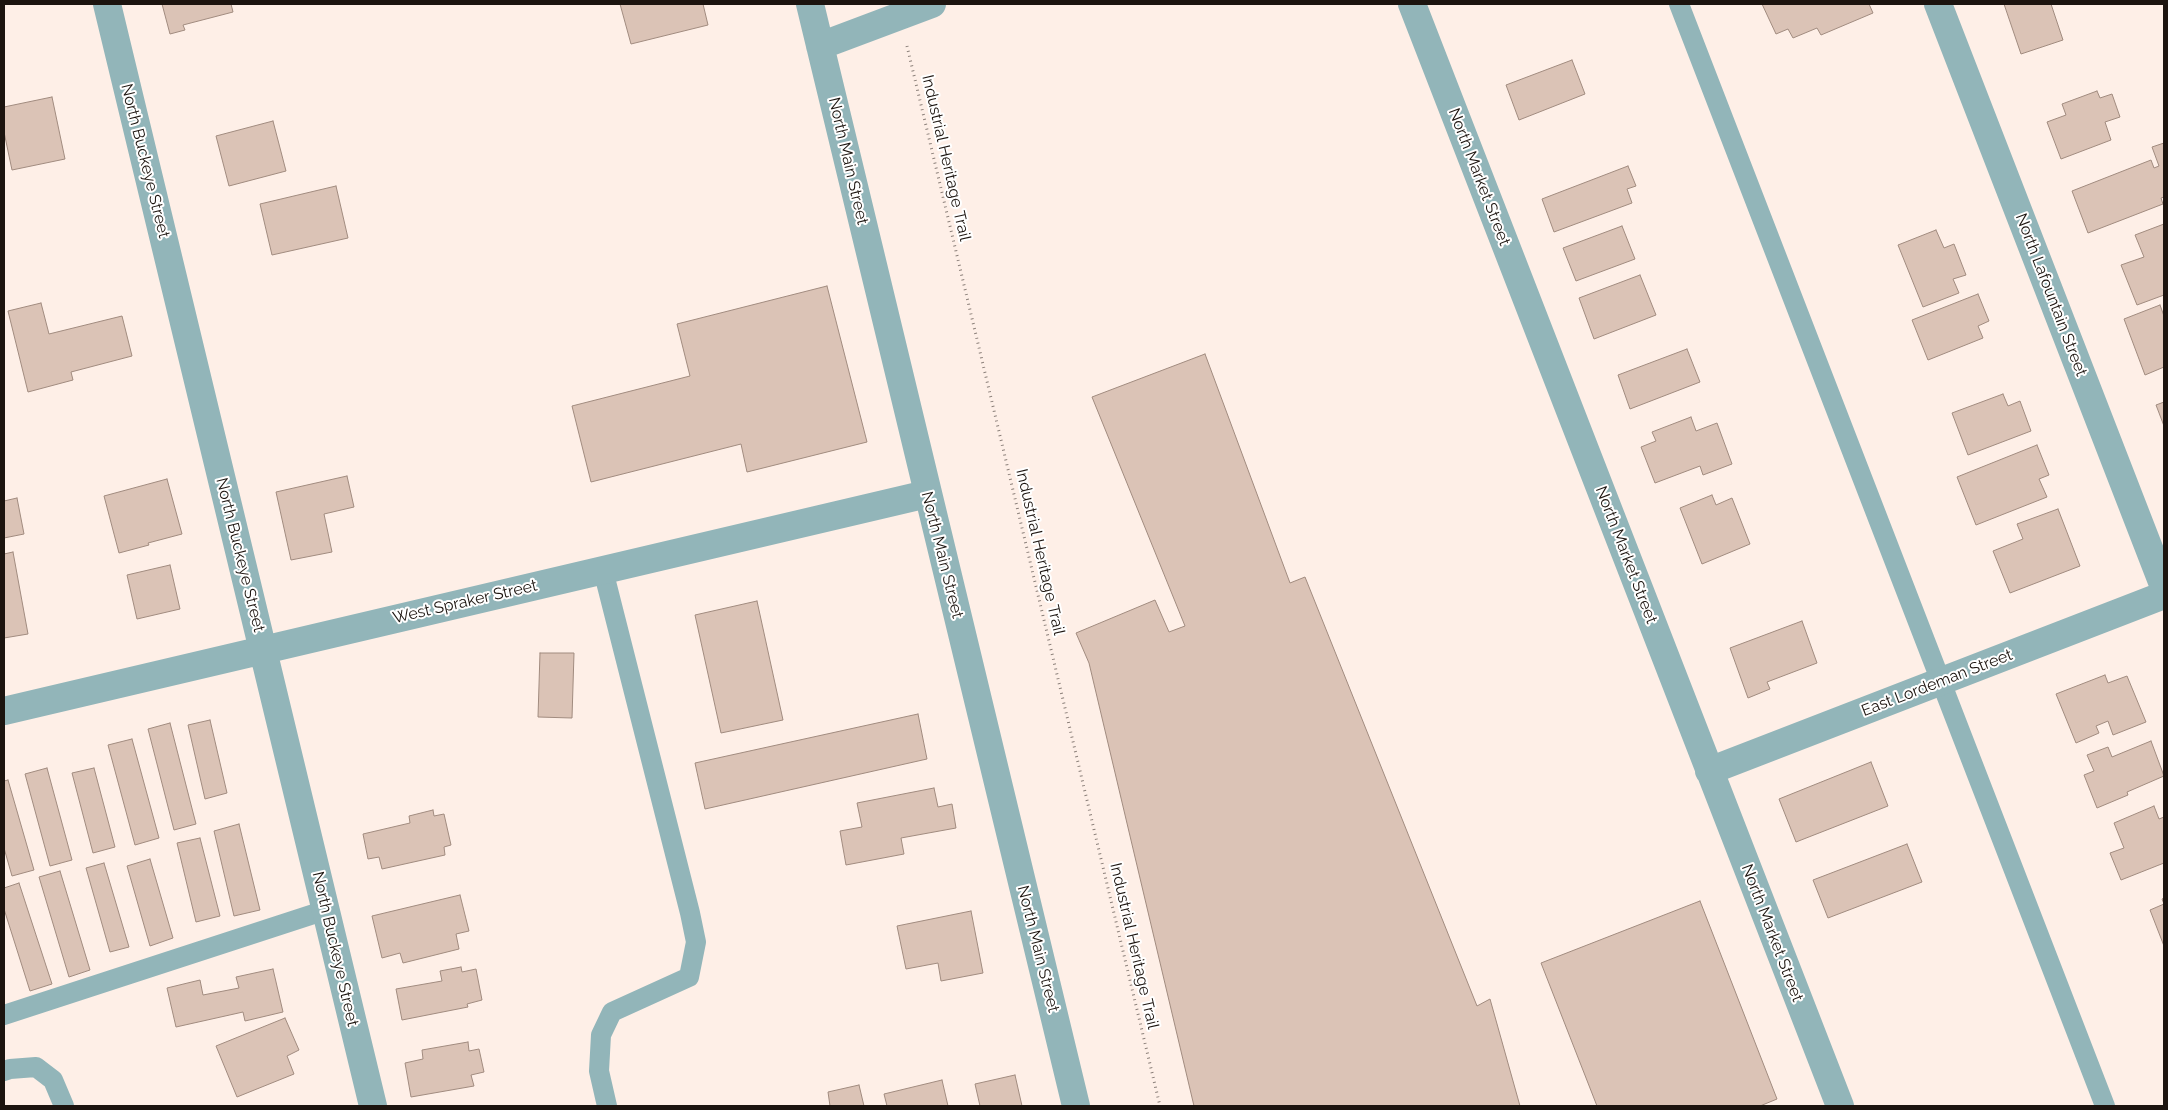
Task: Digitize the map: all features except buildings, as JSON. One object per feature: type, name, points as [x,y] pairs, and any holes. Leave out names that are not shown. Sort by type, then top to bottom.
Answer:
[{"type":"street","name":"North Buckeye Street","points":[[107,4],[373,1106]]},
{"type":"street","name":"North Main Street","points":[[810,4],[1076,1106]]},
{"type":"street","points":[[820,46],[932,4]]},
{"type":"street","name":"North Market Street","points":[[1412,4],[1840,1106]]},
{"type":"street","name":"North Lafountain Street","points":[[1938,4],[2164,587]]},
{"type":"street","name":"West Spraker Street","points":[[4,711],[927,494]]},
{"type":"street","name":"East Lordeman Street","points":[[1709,772],[2164,595]]},
{"type":"lane","points":[[1679,4],[2104,1106]]},
{"type":"lane","points":[[603,570],[696,942],[689,977],[612,1012],[601,1036],[600,1071],[607,1106]]},
{"type":"lane","points":[[4,1015],[326,910]]},
{"type":"lane","points":[[4,1071],[36,1067],[54,1080],[64,1106]]},
{"type":"path","name":"Industrial Heritage Trail","points":[[900,16],[1160,1106]]}]
